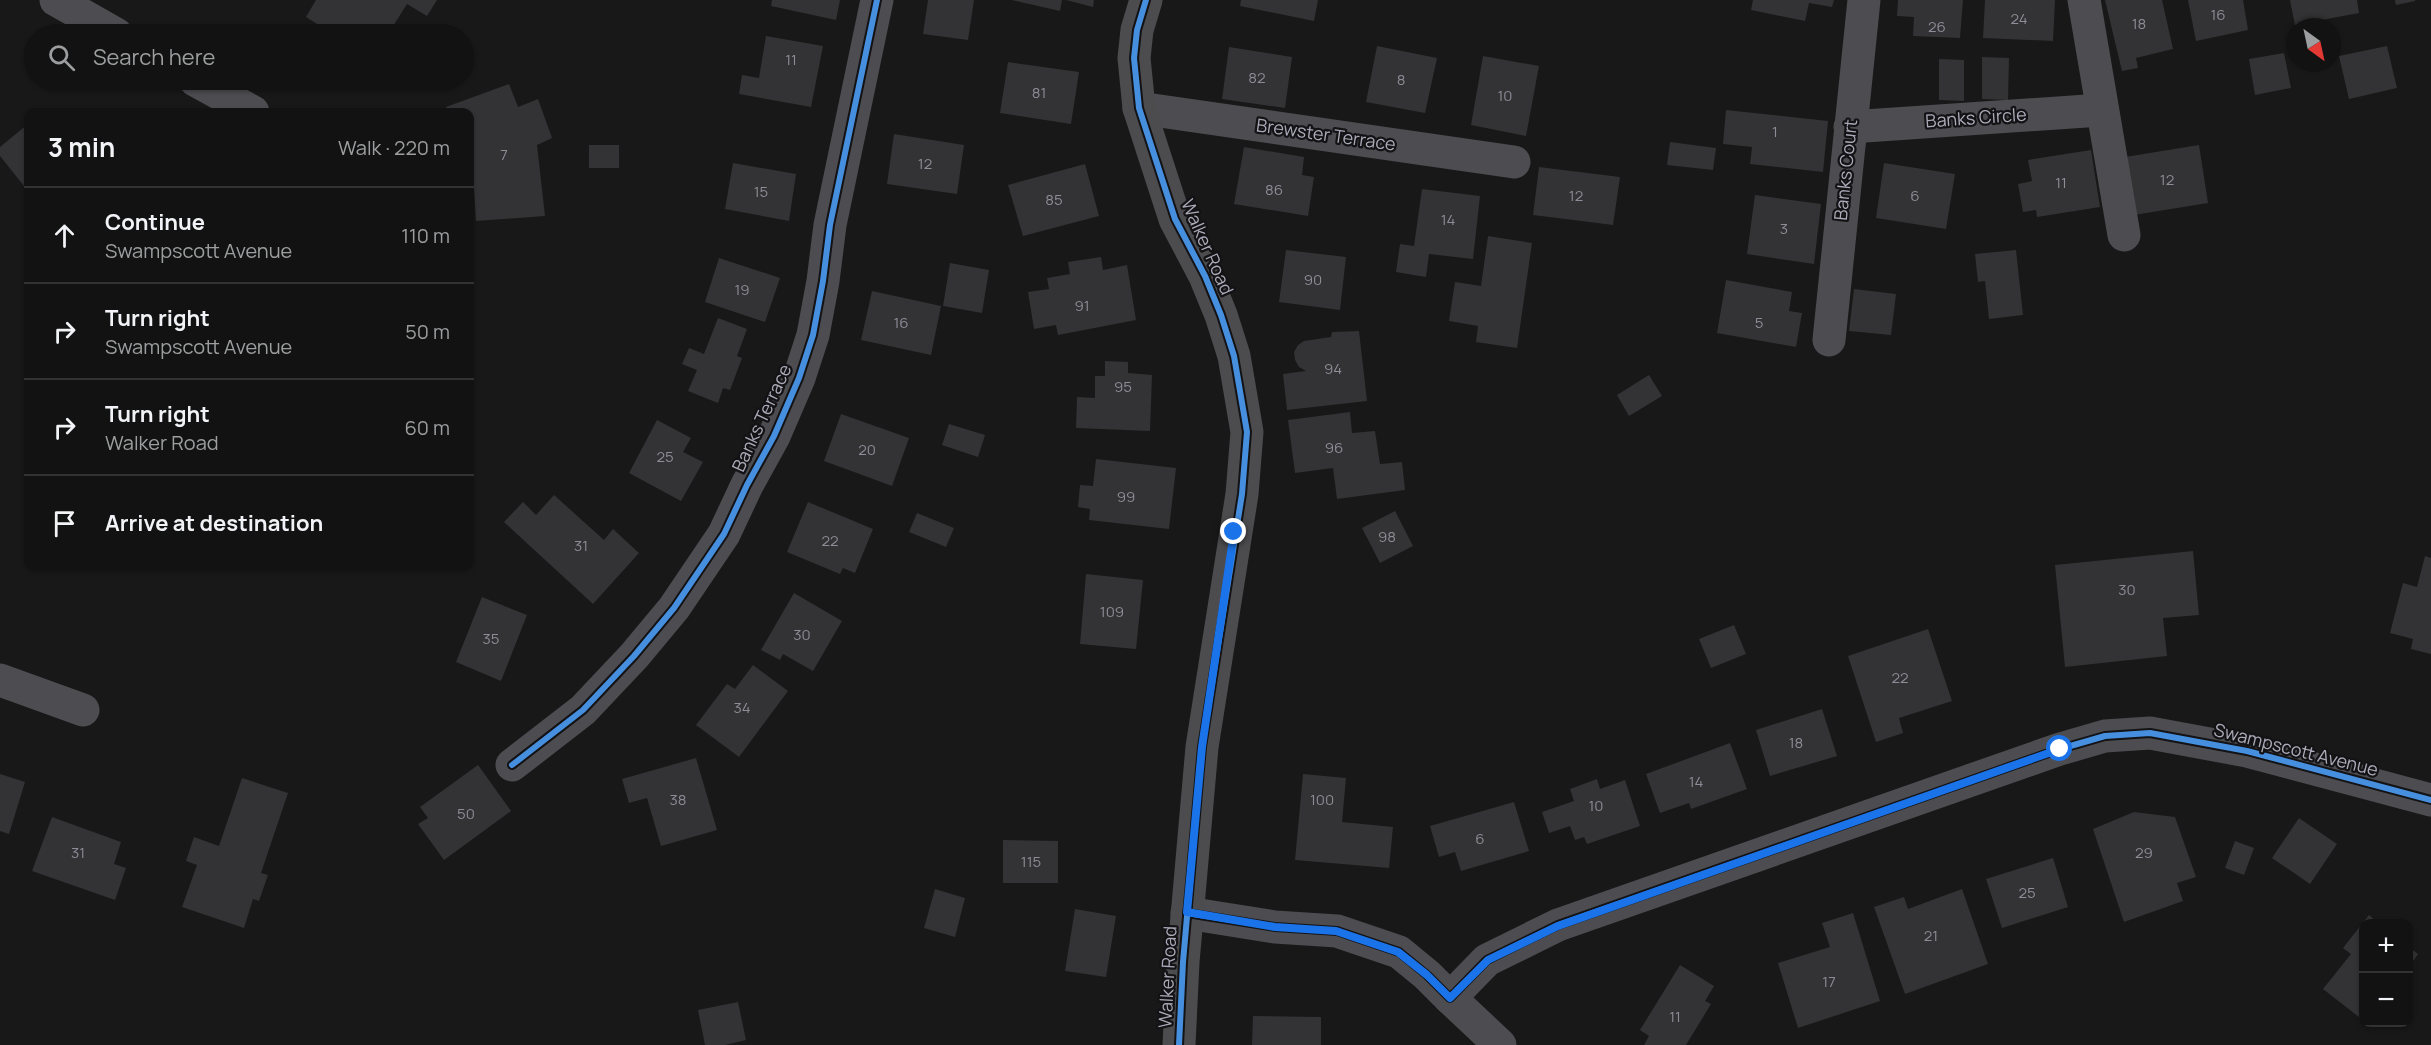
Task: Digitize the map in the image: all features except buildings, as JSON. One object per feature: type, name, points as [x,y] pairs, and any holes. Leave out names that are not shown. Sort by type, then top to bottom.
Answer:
[{"type":"street","points":[[56,0],[98,24]]},
{"type":"street","name":"Banks Terrace","points":[[512,765],[583,710],[634,656],[674,608],[724,534],[774,436],[799,378],[813,335],[830,225],[877,0]]},
{"type":"street","name":"Walker Road","points":[[1146,0],[1137,30],[1134,58],[1139,108],[1175,219],[1205,276],[1221,315],[1234,356],[1247,432],[1242,494],[1202,747],[1187,912],[1179,1045]]},
{"type":"street","name":"Banks Court","points":[[1829,340],[1864,0]]},
{"type":"street","points":[[2084,0],[2124,235]]},
{"type":"street","points":[[213,90],[246,108]]},
{"type":"street","name":"Brewster Terrace","points":[[1139,108],[1514,162]]},
{"type":"street","name":"Banks Circle","points":[[1850,127],[2101,110]]},
{"type":"street","points":[[0,681],[83,710]]},
{"type":"street","name":"Swampscott Avenue","points":[[1450,998],[1488,960],[1558,926],[2060,749],[2105,736],[2150,733],[2247,751],[2431,800]]},
{"type":"street","points":[[1187,912],[1275,927],[1336,931],[1398,952],[1427,975],[1500,1045]]},
{"type":"cycle path","points":[[512,765],[583,710],[634,656],[674,608],[724,534],[774,436],[799,378],[813,335],[830,225],[877,0]]},
{"type":"cycle path","points":[[1146,0],[1137,30],[1134,58],[1139,108],[1175,219],[1205,276],[1221,315],[1234,356],[1247,432],[1242,494],[1202,747],[1183,962],[1179,1045]]},
{"type":"cycle path","points":[[1187,913],[1275,927],[1337,931],[1399,952],[1450,998],[1487,960],[1558,925],[2060,749],[2105,736],[2150,733],[2247,751],[2431,800]]},
{"type":"route","points":[[1234,532],[1202,747],[1187,912],[1275,927],[1336,931],[1398,952],[1427,975],[1450,998],[1488,960],[1558,926],[2060,749]]}]
